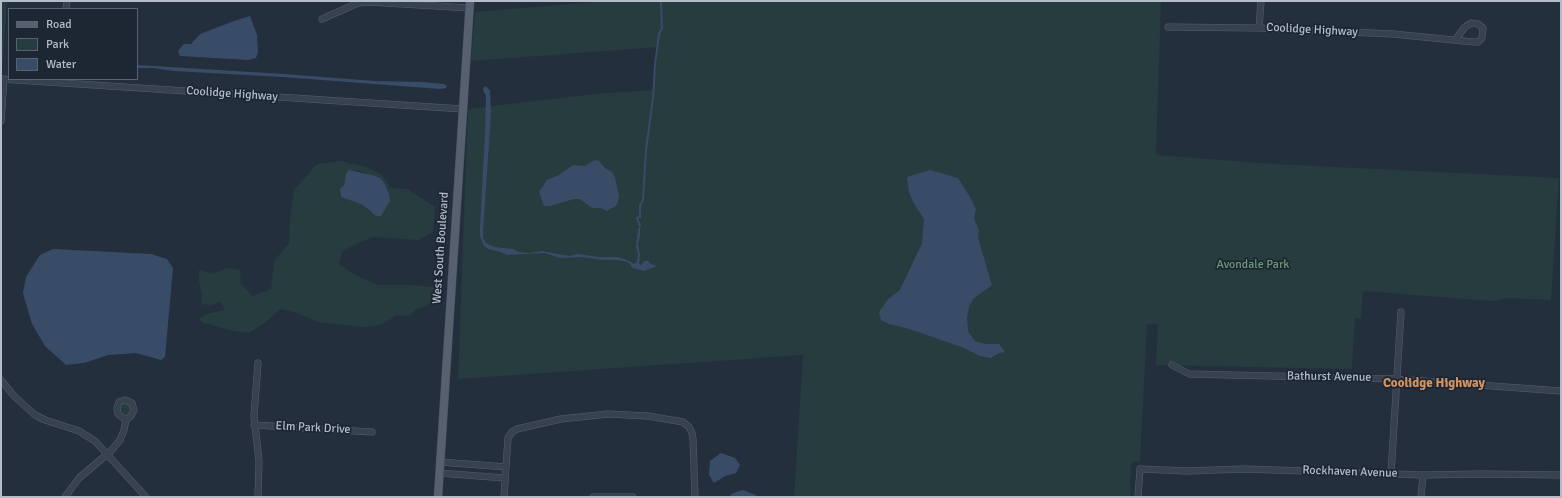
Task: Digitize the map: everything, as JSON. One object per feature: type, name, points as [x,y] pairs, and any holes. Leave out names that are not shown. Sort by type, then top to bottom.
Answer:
[{"type":"main road","name":"West South Boulevard","points":[[438,497],[462,109],[470,5]]},
{"type":"street","points":[[1259,28],[1261,1]]},
{"type":"street","points":[[322,19],[343,8],[358,3],[396,2],[470,5]]},
{"type":"street","name":"Coolidge Highway","points":[[1168,27],[1259,28],[1405,34],[1455,40],[1478,42],[1483,35],[1483,28],[1478,24],[1471,23],[1465,27],[1455,40]]},
{"type":"street","points":[[1,121],[2,79]]},
{"type":"street","name":"Coolidge Highway","points":[[32,80],[462,109]]},
{"type":"street","points":[[1391,474],[1401,312]]},
{"type":"street","points":[[258,363],[254,424],[259,461],[258,497]]},
{"type":"street","name":"Bathurst Avenue","points":[[1172,365],[1189,374],[1396,379],[1561,391]]},
{"type":"street","points":[[1,380],[14,396],[36,415],[79,431],[95,441],[108,454],[136,488],[146,497]]},
{"type":"street","points":[[504,497],[508,438],[512,432],[517,429],[561,419],[608,414],[648,416],[683,422],[689,427],[693,439],[695,497]]},
{"type":"street","points":[[65,497],[79,478],[108,454],[120,440],[126,420]]},
{"type":"street","name":"Elm Park Drive","points":[[254,424],[372,432]]},
{"type":"street","points":[[440,462],[506,467]]},
{"type":"street","name":"Rockhaven Avenue","points":[[1138,497],[1140,470],[1187,471],[1244,469],[1422,475],[1561,475]]},
{"type":"street","points":[[439,474],[505,478]]},
{"type":"street","points":[[1421,497],[1422,475]]},
{"type":"street","points":[[593,497],[633,497]]},
{"type":"green space","points":[[1,1],[7,1],[3,62],[1,62]]},
{"type":"green space","name":"Avondale Park","points":[[607,1],[1161,1],[1156,155],[1274,164],[1559,178],[1551,300],[1509,298],[1492,301],[1363,291],[1361,319],[1355,318],[1352,369],[1156,365],[1158,324],[1147,324],[1140,461],[1131,462],[1130,497],[794,497],[803,355],[458,379],[468,109],[594,94],[654,90],[658,47],[471,61],[475,12]]},
{"type":"green space","points":[[341,161],[366,167],[382,175],[391,188],[407,189],[435,207],[433,232],[418,240],[372,237],[342,251],[339,264],[355,275],[379,285],[414,285],[441,288],[437,298],[424,307],[417,309],[409,316],[397,315],[381,325],[361,327],[318,322],[294,312],[280,309],[266,322],[249,333],[234,331],[203,323],[199,319],[206,314],[225,310],[221,302],[210,305],[201,304],[202,294],[199,281],[199,270],[213,274],[227,268],[240,270],[241,284],[253,296],[271,289],[274,261],[289,243],[290,219],[294,190],[317,164]],"holes":[[[356,170],[372,175],[385,184],[389,194],[371,213],[363,205],[341,197],[340,189],[344,185],[346,174]]]},
{"type":"green space","points":[[123,404],[127,404],[129,405],[129,413],[123,414],[120,411],[120,407]]},
{"type":"water","points":[[250,16],[257,35],[258,52],[256,58],[249,60],[180,56],[178,51],[184,44],[191,44],[200,34]]},
{"type":"water","points":[[138,65],[375,81],[422,82],[444,84],[447,86],[446,88],[440,89],[283,77],[174,71],[154,68],[138,68]]},
{"type":"water","points":[[486,86],[490,91],[491,113],[483,231],[483,239],[486,243],[494,247],[513,249],[518,252],[530,253],[542,251],[569,256],[578,254],[599,257],[618,257],[634,264],[637,262],[638,254],[636,247],[638,229],[640,226],[638,244],[640,255],[639,264],[641,265],[644,261],[648,261],[657,266],[644,271],[633,268],[628,262],[617,260],[602,260],[582,257],[560,258],[545,253],[506,255],[484,246],[480,236],[480,228],[486,96],[483,90]]},
{"type":"water","points":[[598,160],[605,168],[612,172],[615,178],[619,196],[617,205],[607,211],[601,208],[592,208],[580,199],[574,199],[550,206],[544,206],[539,192],[547,180],[559,175],[573,165],[585,166]]},
{"type":"water","points":[[349,170],[380,178],[385,184],[390,201],[381,216],[376,216],[363,205],[341,197],[340,189],[344,185],[346,174]]},
{"type":"water","points":[[930,170],[958,178],[976,209],[974,218],[979,231],[978,238],[992,285],[973,299],[969,307],[967,318],[968,331],[975,341],[985,344],[999,344],[1005,352],[999,353],[991,358],[980,356],[964,348],[906,328],[889,324],[881,320],[879,312],[888,299],[900,290],[922,243],[924,219],[913,202],[909,192],[907,177]]},
{"type":"water","points":[[53,249],[151,254],[167,259],[173,268],[165,357],[161,360],[136,353],[108,355],[84,363],[66,365],[45,346],[32,324],[23,293],[26,277],[40,255]]},
{"type":"water","points":[[721,453],[735,458],[740,465],[736,473],[725,476],[714,483],[709,475],[710,461]]},
{"type":"water","points":[[743,490],[756,495],[756,497],[730,497],[731,494]]},
{"type":"waterway","points":[[640,226],[637,218],[640,217],[640,206],[643,200],[646,150],[653,98],[655,65],[659,34],[662,28],[661,1]]},
{"type":"district","name":"Coolidge Highway","points":[[1434,384]]}]
